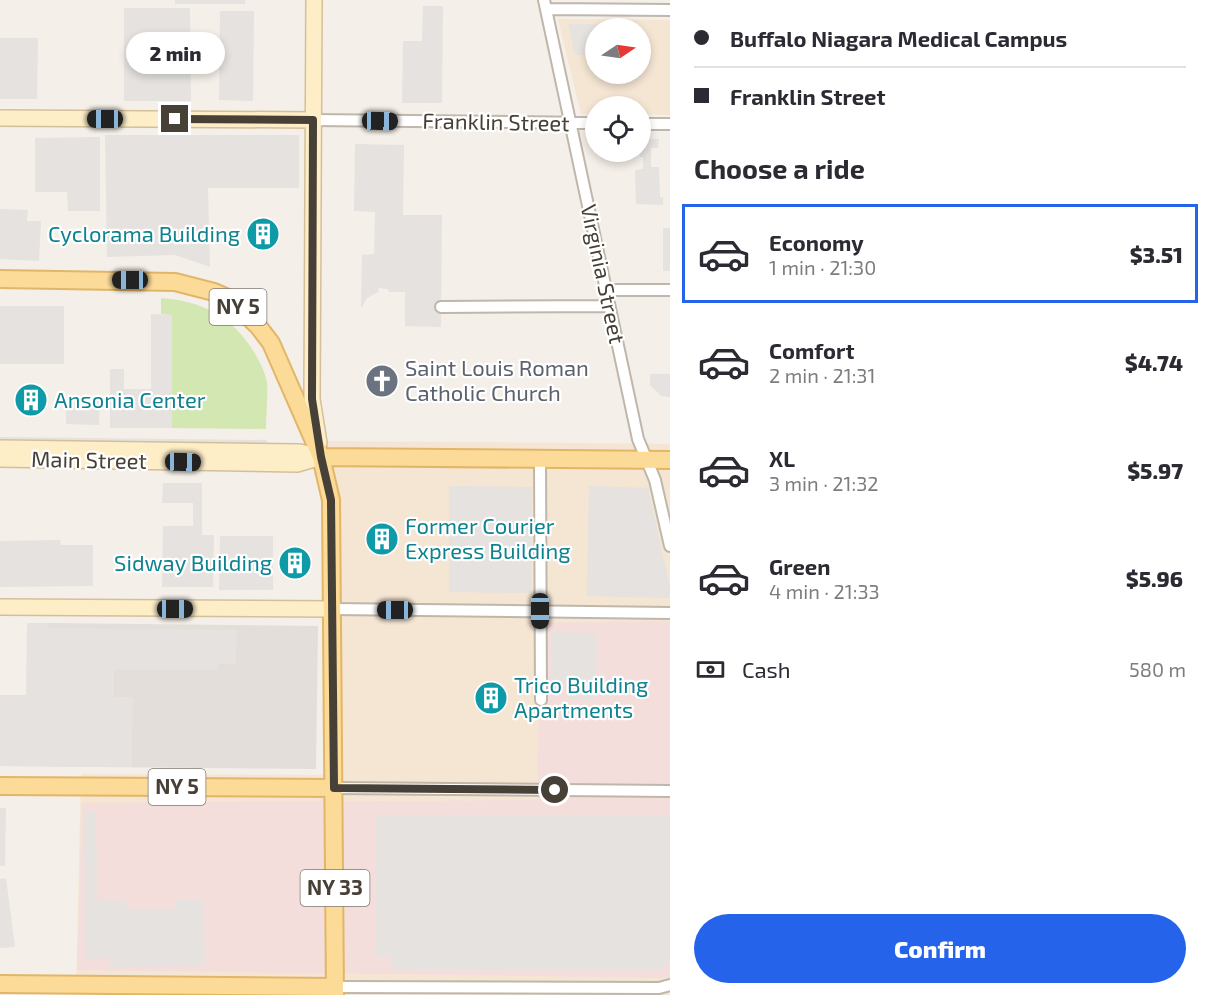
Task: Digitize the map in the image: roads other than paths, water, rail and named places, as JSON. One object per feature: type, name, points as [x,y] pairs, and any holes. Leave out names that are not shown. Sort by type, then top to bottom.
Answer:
[{"type":"main road","points":[[314,0],[312,399],[321,457]]},
{"type":"main road","name":"Franklin Street","points":[[0,118],[313,120]]},
{"type":"main road","name":"NY 5","points":[[0,279],[175,282],[231,299],[258,326],[271,343],[321,457],[331,500],[334,788],[0,786]]},
{"type":"main road","points":[[0,448],[300,452],[321,457],[670,460]]},
{"type":"main road","name":"Main Street","points":[[0,459],[297,464],[321,457]]},
{"type":"main road","points":[[0,607],[333,609]]},
{"type":"main road","name":"NY 33","points":[[334,788],[335,991]]},
{"type":"main road","points":[[0,984],[335,991]]},
{"type":"street","points":[[545,5],[670,10]]},
{"type":"street","name":"Virginia Street","points":[[545,5],[638,439],[655,480],[670,546]]},
{"type":"street","name":"Franklin Street","points":[[313,120],[585,123]]},
{"type":"street","points":[[651,124],[670,124]]},
{"type":"street","points":[[606,290],[670,290]]},
{"type":"street","points":[[441,307],[609,306]]},
{"type":"street","points":[[540,460],[541,700]]},
{"type":"street","points":[[333,609],[670,613]]},
{"type":"street","points":[[334,788],[670,791]]},
{"type":"street","points":[[335,991],[659,988],[670,985]]},
{"type":"place","name":"Cyclorama Building","points":[[263,234]]},
{"type":"place","name":"Saint Louis Roman Catholic Church","points":[[382,381]]},
{"type":"place","name":"Ansonia Center","points":[[31,400]]},
{"type":"place","name":"Former Courier Express Building","points":[[382,539]]},
{"type":"place","name":"Sidway Building","points":[[295,563]]},
{"type":"place","name":"Trico Building Apartments","points":[[491,698]]}]
